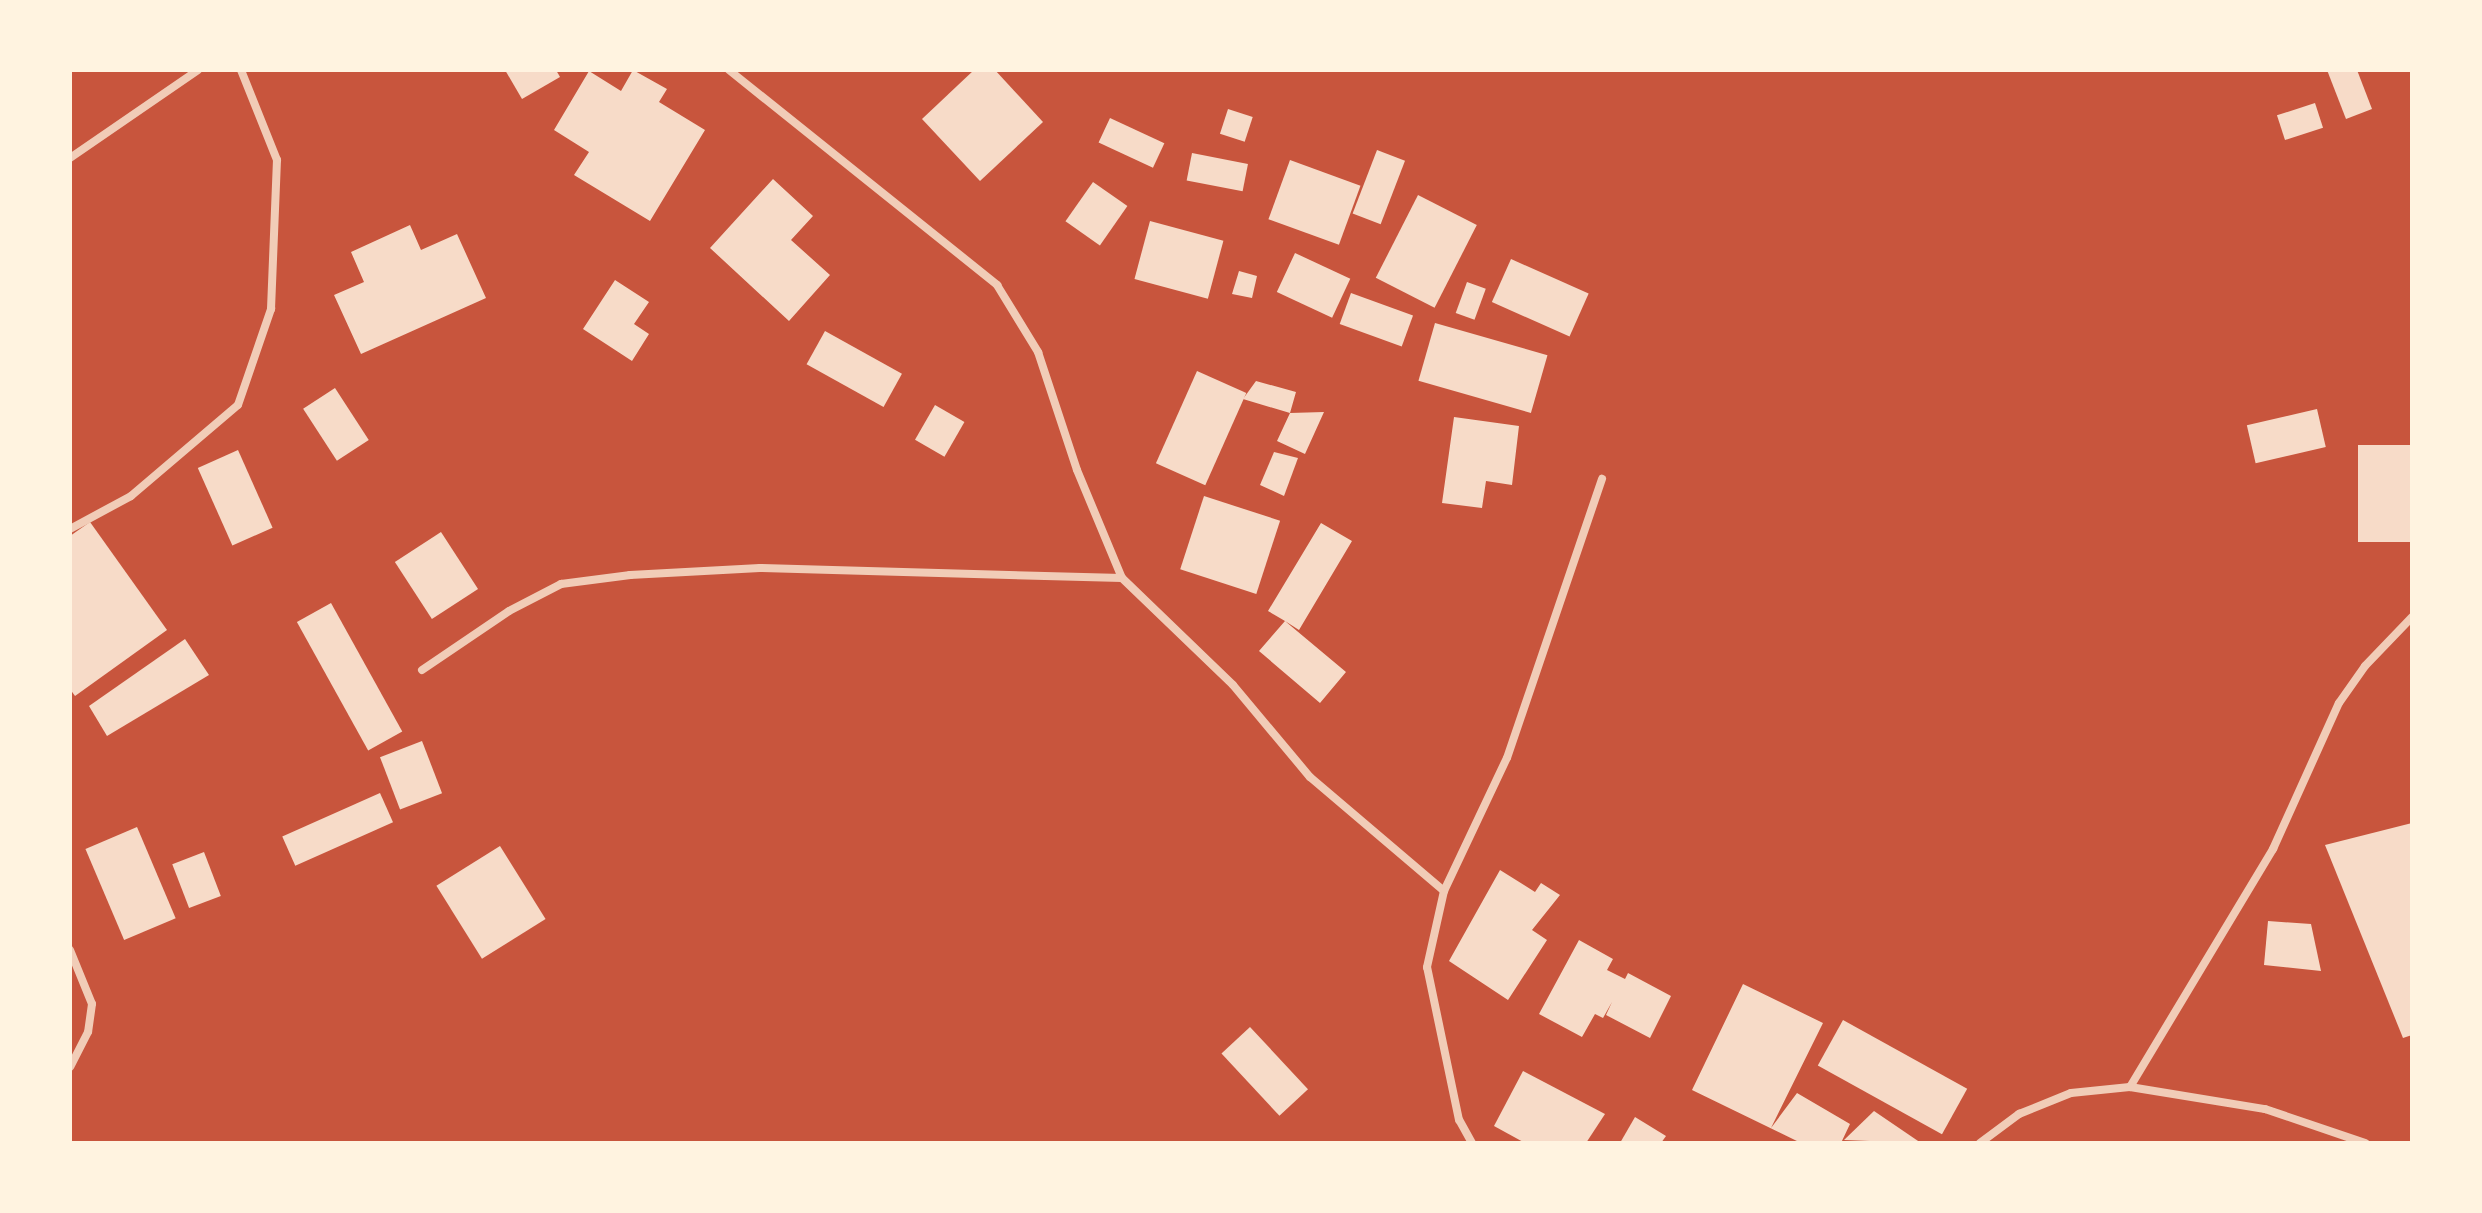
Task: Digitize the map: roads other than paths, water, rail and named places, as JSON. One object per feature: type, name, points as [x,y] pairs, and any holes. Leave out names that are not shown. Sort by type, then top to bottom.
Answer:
[{"type":"street","points":[[70,158],[198,70]]},
{"type":"street","points":[[70,529],[131,496],[238,405],[271,309],[277,160],[241,70]]},
{"type":"street","points":[[729,70],[997,285],[1038,352],[1077,470],[1122,578],[1233,685],[1310,777],[1444,891]]},
{"type":"street","points":[[1472,1143],[1459,1120],[1427,967],[1444,891],[1507,758],[1602,479]]},
{"type":"street","points":[[422,670],[509,611],[561,584],[760,568],[1122,578]]},
{"type":"street","points":[[2130,1087],[2273,849],[2339,703],[2365,666],[2412,617]]},
{"type":"street","points":[[70,950],[92,1004],[88,1032],[70,1067]]},
{"type":"street","points":[[1980,1143],[2019,1114],[2071,1093],[2130,1087],[2265,1109],[2365,1143]]}]
